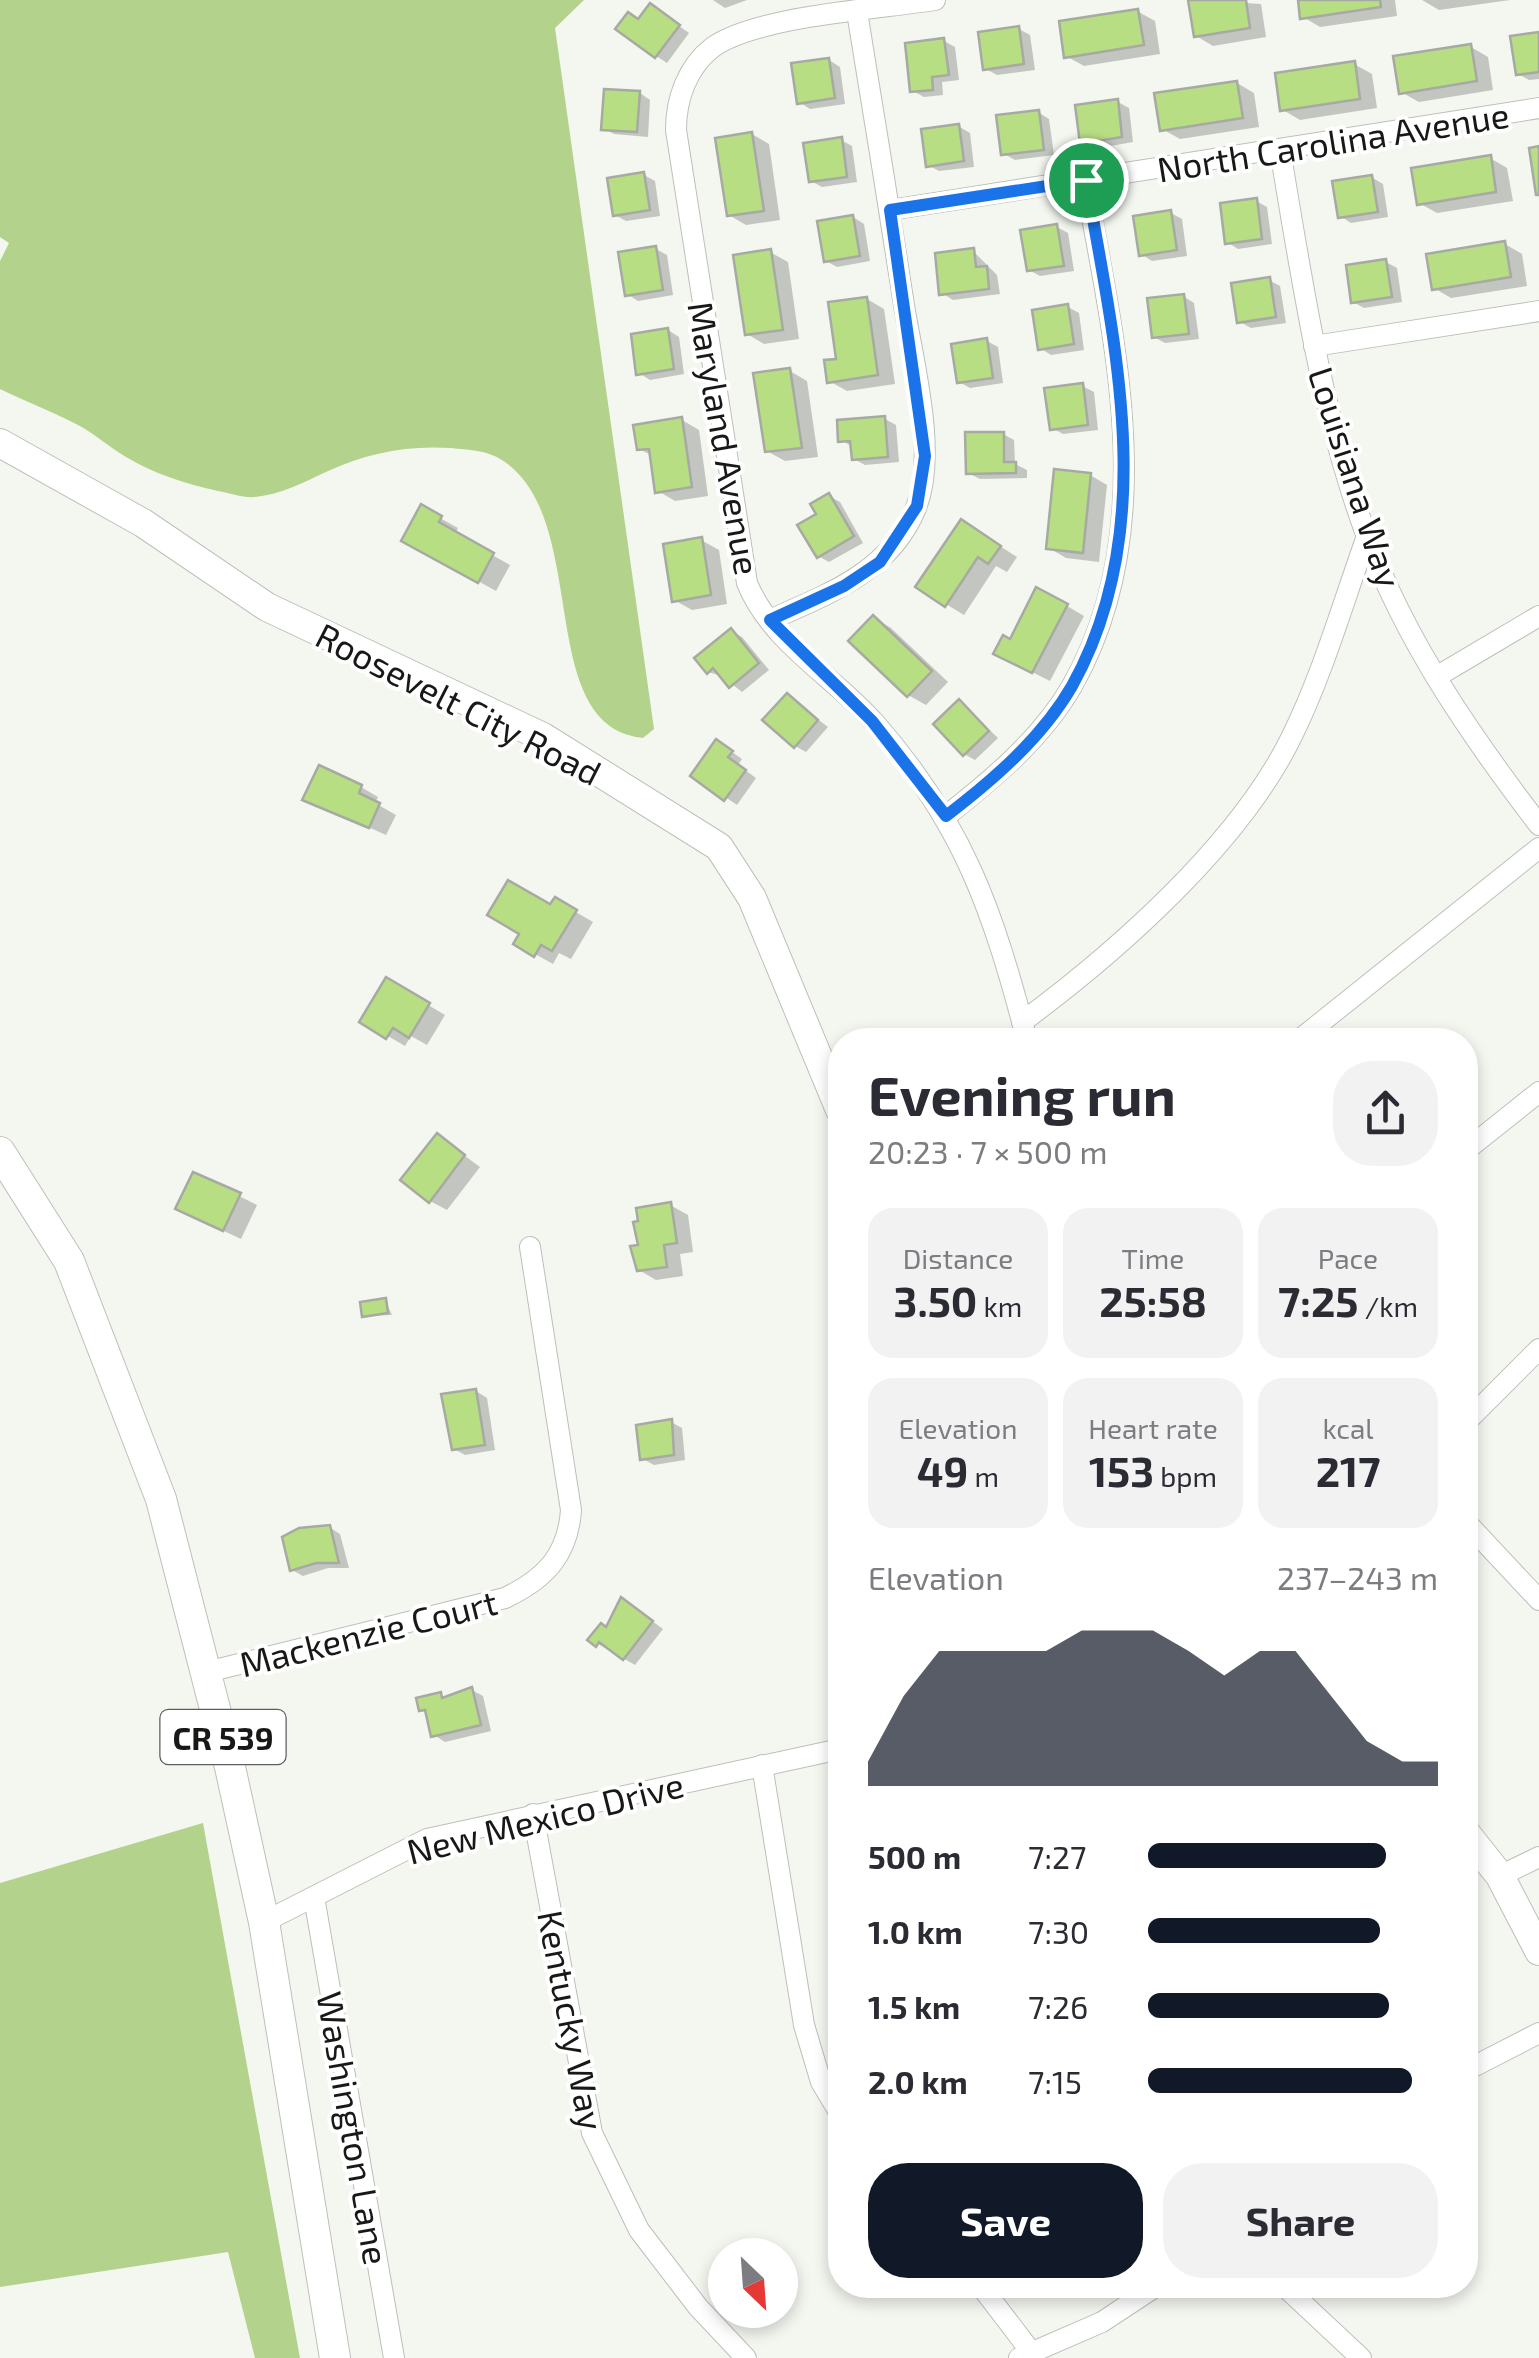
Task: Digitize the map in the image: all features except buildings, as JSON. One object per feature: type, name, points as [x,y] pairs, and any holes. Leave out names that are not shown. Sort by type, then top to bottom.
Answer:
[{"type":"main road","name":"CR 539","points":[[0,1152],[69,1260],[156,1484],[207,1672],[264,1922],[336,2358]]},
{"type":"street","name":"Maryland Avenue","points":[[935,0],[770,26],[728,39],[701,59],[688,76],[678,106],[680,160],[742,562],[753,598],[770,620],[872,721],[946,816],[992,914],[1024,1028]]},
{"type":"street","points":[[770,620],[844,586],[880,562],[917,506],[925,456],[857,12]]},
{"type":"street","name":"North Carolina Avenue","points":[[890,210],[1539,108]]},
{"type":"street","name":"Louisiana Way","points":[[1280,150],[1314,346],[1367,536],[1390,592],[1436,677],[1539,825]]},
{"type":"street","points":[[946,816],[1020,752],[1050,718],[1085,659],[1110,588],[1124,494],[1125,442],[1114,340],[1086,180]]},
{"type":"street","points":[[1314,346],[1539,311]]},
{"type":"street","name":"Roosevelt City Road","points":[[0,443],[144,523],[267,607],[543,738],[719,848],[752,898],[828,1081]]},
{"type":"street","points":[[1028,1028],[1132,933],[1260,790],[1292,736],[1367,536]]},
{"type":"street","points":[[1436,677],[1539,616]]},
{"type":"street","points":[[1314,1028],[1539,848]]},
{"type":"street","points":[[1478,1141],[1539,1092]]},
{"type":"street","name":"Mackenzie Court","points":[[207,1672],[505,1598],[530,1586],[552,1565],[566,1544],[572,1510],[530,1247]]},
{"type":"street","points":[[1478,1410],[1539,1349]]},
{"type":"street","points":[[1478,1535],[1539,1600]]},
{"type":"street","name":"New Mexico Drive","points":[[264,1922],[427,1839],[828,1751]]},
{"type":"street","points":[[762,1765],[804,2026],[828,2094]]},
{"type":"street","name":"Kentucky Way","points":[[534,1814],[592,2133],[639,2230],[688,2295],[746,2358]]},
{"type":"street","points":[[1478,1848],[1500,1876],[1539,1951]]},
{"type":"street","points":[[1500,1876],[1539,1856]]},
{"type":"street","name":"Washington Lane","points":[[314,1897],[394,2358]]},
{"type":"street","points":[[1478,2064],[1539,2033]]},
{"type":"street","points":[[989,2298],[1026,2355],[1102,2322],[1138,2298]]},
{"type":"street","points":[[1297,2298],[1361,2358]]},
{"type":"green space","points":[[0,0],[584,0],[555,28],[654,729],[643,738],[609,725],[587,698],[574,660],[547,526],[530,488],[502,460],[477,451],[451,448],[402,449],[341,465],[274,493],[246,497],[194,485],[148,468],[76,424],[0,389],[0,261],[9,243],[0,237]]},
{"type":"green space","points":[[203,1823],[300,2358],[255,2358],[228,2252],[0,2287],[0,1883]]},
{"type":"route","points":[[1086,180],[1114,340],[1125,442],[1124,494],[1110,588],[1085,659],[1050,718],[1020,752],[946,816],[860,707],[770,620],[844,586],[880,562],[917,506],[925,456],[890,210],[1086,180]]}]
